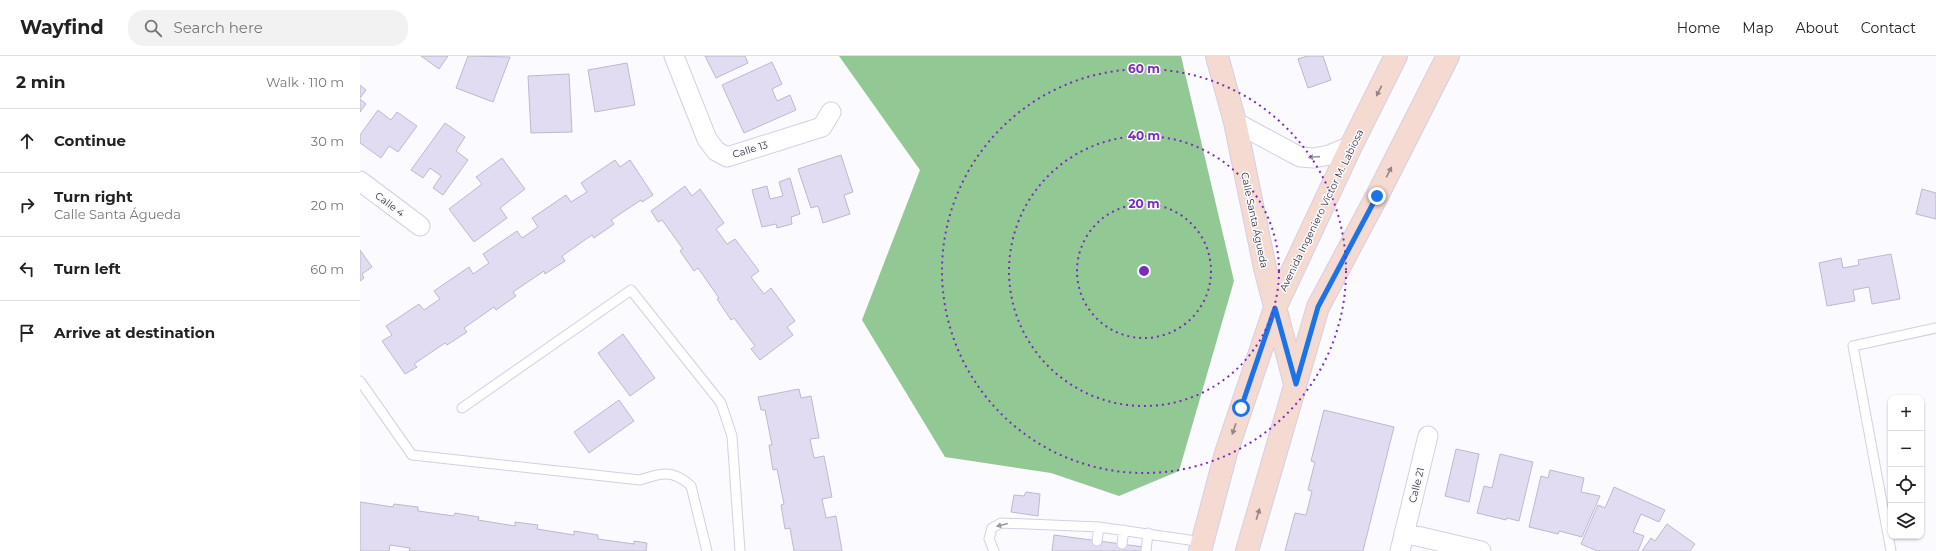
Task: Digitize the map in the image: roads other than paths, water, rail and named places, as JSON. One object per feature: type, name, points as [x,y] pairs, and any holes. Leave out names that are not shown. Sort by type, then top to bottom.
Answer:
[{"type":"main road","name":"Calle Santa Águeda","points":[[1217,56],[1235,122],[1265,268],[1296,384]]},
{"type":"main road","name":"Avenida Ingeniero Víctor M. Labiosa","points":[[1202,546],[1226,453],[1275,308],[1351,146],[1396,56]]},
{"type":"main road","points":[[1247,551],[1318,307],[1377,196],[1448,56]]},
{"type":"street","name":"Calle 13","points":[[674,56],[707,139],[716,151],[727,157],[822,127],[831,112]]},
{"type":"street","points":[[1235,122],[1300,157],[1314,158],[1329,155],[1351,146]]},
{"type":"street","name":"Calle 4","points":[[360,181],[420,226]]},
{"type":"street","name":"Calle 21","points":[[1400,551],[1428,436]]},
{"type":"street","points":[[1404,533],[1481,551]]},
{"type":"lane","points":[[462,408],[631,290],[721,403],[732,436],[740,551]]},
{"type":"lane","points":[[1891,551],[1853,346],[1936,328]]},
{"type":"lane","points":[[360,381],[412,455],[640,480],[659,473],[673,475],[683,479],[690,486],[707,551]]},
{"type":"lane","points":[[994,551],[989,539],[992,528],[1001,523],[1036,523],[1099,527],[1148,533],[1202,546]]},
{"type":"lane","points":[[1097,541],[1099,527]]},
{"type":"lane","points":[[1122,544],[1124,530]]},
{"type":"lane","points":[[1146,551],[1148,533]]}]
